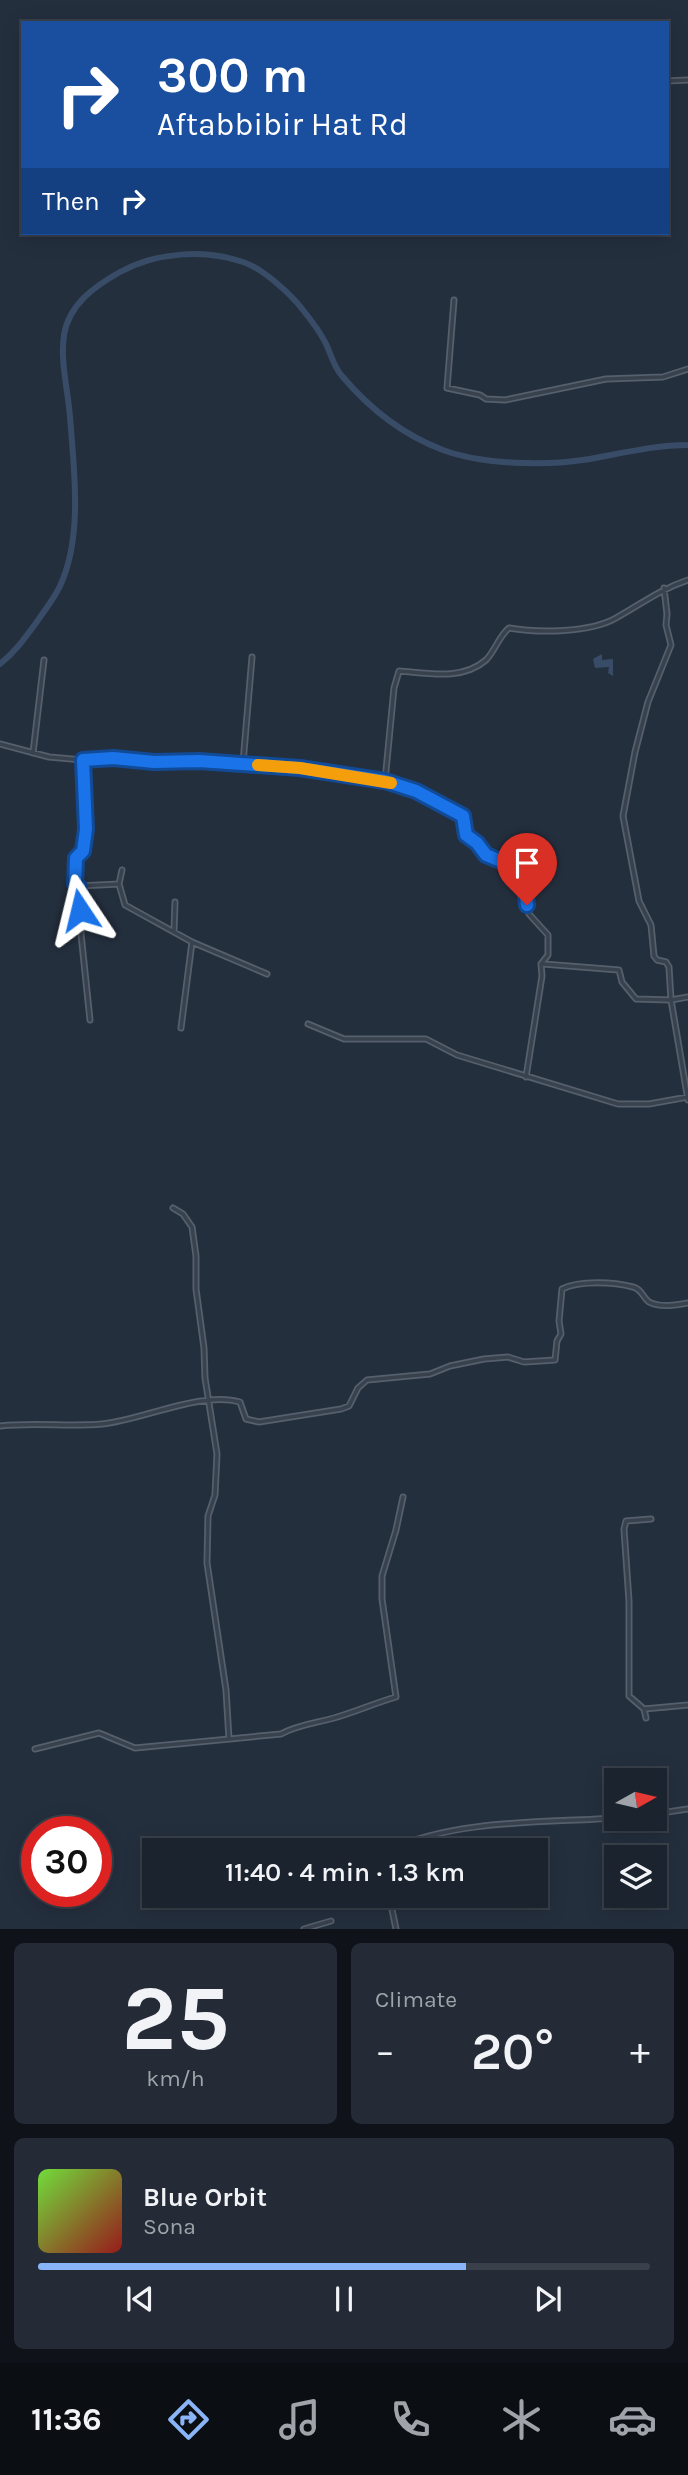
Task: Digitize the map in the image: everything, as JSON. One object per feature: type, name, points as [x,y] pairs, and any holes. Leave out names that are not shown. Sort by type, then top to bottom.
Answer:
[{"type":"street","points":[[669,81],[688,80]]},
{"type":"street","points":[[454,300],[447,388],[480,395],[486,399],[505,400],[606,379],[663,377],[688,369]]},
{"type":"street","points":[[385,781],[394,688],[399,671],[450,675],[473,668],[487,659],[509,628],[539,631],[574,629],[604,623],[664,588],[688,580]]},
{"type":"street","points":[[308,1024],[344,1038],[426,1039],[457,1055],[618,1104],[649,1104],[688,1098],[671,1000],[669,967],[666,962],[657,960],[654,956],[651,925],[639,901],[624,826],[626,795],[635,752],[648,702],[671,645],[666,625],[664,588]]},
{"type":"street","points":[[243,763],[252,657]]},
{"type":"street","points":[[33,753],[44,660]]},
{"type":"street","points":[[0,744],[33,753],[83,760],[113,758],[154,762],[243,763],[300,768],[385,781],[416,791],[463,816],[466,835],[477,843],[482,853],[523,870],[530,916],[548,935],[548,955],[541,964],[542,976],[526,1077]]},
{"type":"street","points":[[83,760],[86,829],[83,851],[76,858],[74,876],[75,884],[79,887],[80,934],[90,1020]]},
{"type":"street","points":[[122,870],[119,884],[125,905],[192,942],[267,974]]},
{"type":"street","points":[[79,887],[119,884]]},
{"type":"street","points":[[174,931],[175,902]]},
{"type":"street","points":[[181,1028],[192,942]]},
{"type":"street","points":[[541,964],[620,970],[622,982],[636,999],[671,1000],[688,997]]},
{"type":"street","points":[[173,1208],[183,1214],[192,1227],[196,1256],[196,1289],[218,1471],[215,1496],[208,1516],[207,1563],[226,1690],[229,1739]]},
{"type":"street","points":[[0,1426],[30,1422],[50,1425],[100,1424],[209,1401],[237,1400],[242,1404],[246,1419],[258,1422],[346,1408],[358,1388],[367,1380],[430,1374],[450,1366],[484,1359],[509,1357],[520,1362],[552,1362],[556,1358],[556,1345],[561,1334],[559,1321],[562,1289],[574,1284],[635,1287],[649,1301],[666,1305],[688,1303]]},
{"type":"street","points":[[36,1749],[99,1733],[135,1748],[281,1734],[396,1697],[382,1599],[382,1576],[403,1497]]},
{"type":"street","points":[[646,1718],[644,1709],[629,1696],[629,1601],[624,1529],[626,1521],[651,1519]]},
{"type":"street","points":[[644,1709],[688,1705]]},
{"type":"street","points":[[667,1812],[688,1809]]},
{"type":"street","points":[[427,1838],[472,1828],[604,1819]]},
{"type":"street","points":[[392,1908],[396,1929]]},
{"type":"street","points":[[304,1929],[331,1921]]},
{"type":"water","points":[[602,654],[602,660],[613,659],[613,676],[608,673],[609,667],[595,668],[593,659]]},
{"type":"waterway","points":[[0,664],[24,639],[55,596],[72,546],[75,480],[63,355],[67,324],[77,305],[101,283],[149,260],[181,255],[213,255],[243,262],[259,270],[284,289],[315,325],[334,364],[352,388],[414,437],[443,450],[477,459],[536,463],[590,459],[651,448],[688,445]]},
{"type":"slow traffic","points":[[258,765],[300,768],[391,783]]},
{"type":"route","points":[[80,910],[79,887],[75,884],[74,876],[76,858],[83,851],[86,829],[83,760],[113,758],[300,768],[385,781],[416,791],[463,816],[466,819],[466,835],[477,843],[482,853],[523,870],[527,905]]}]
